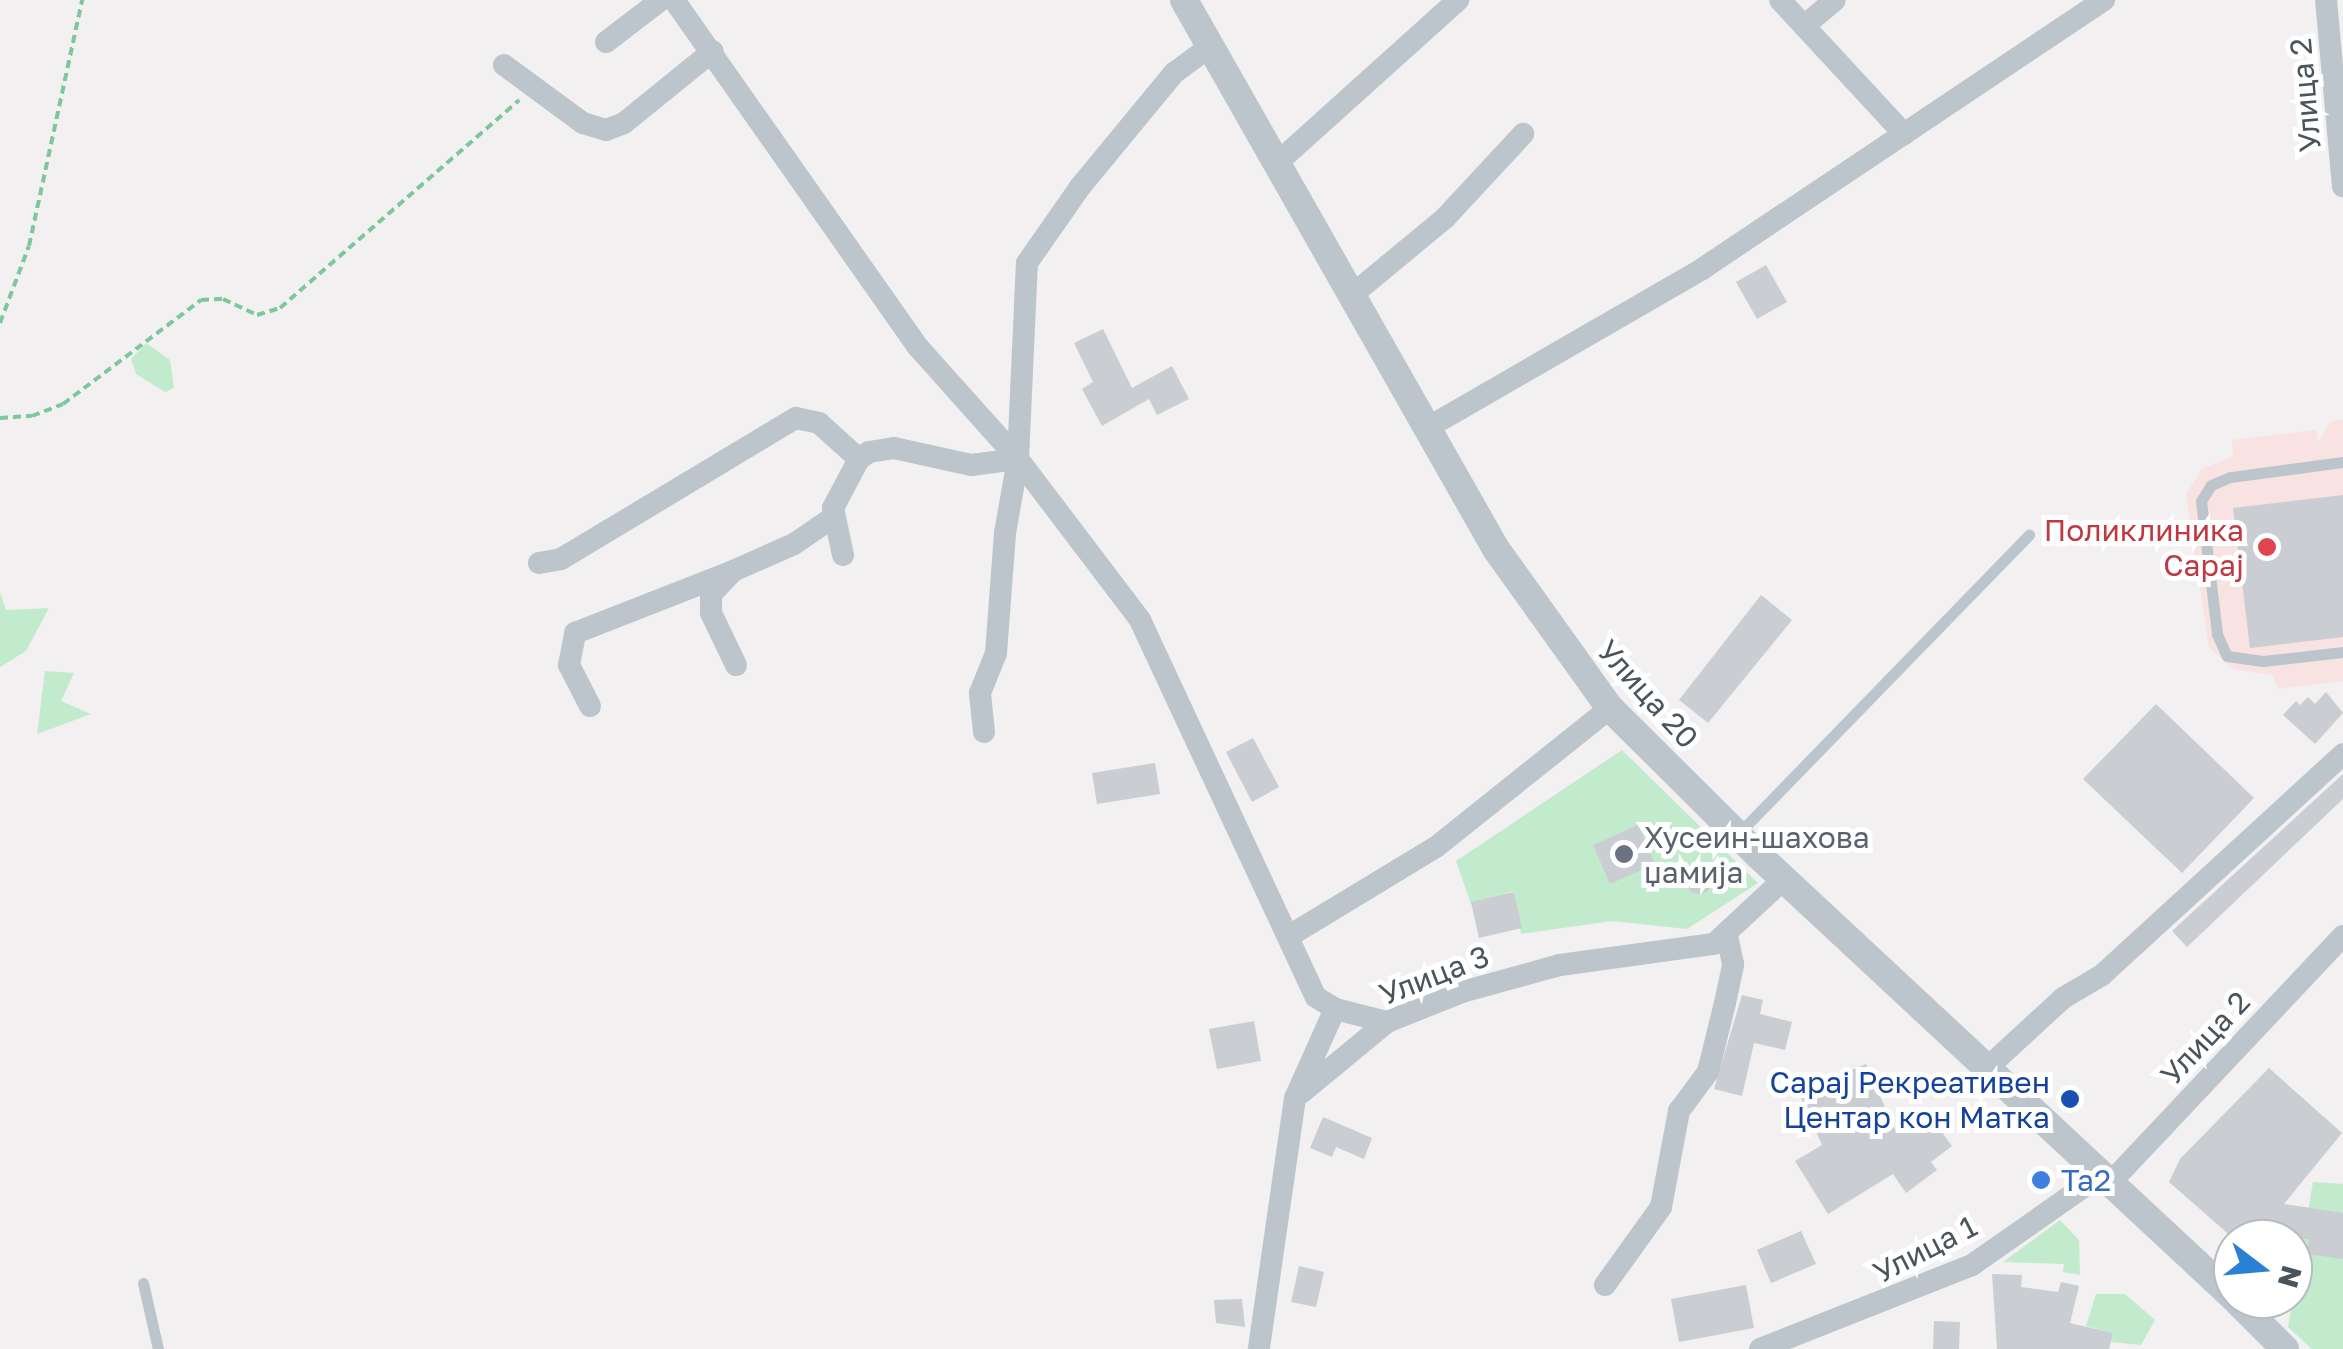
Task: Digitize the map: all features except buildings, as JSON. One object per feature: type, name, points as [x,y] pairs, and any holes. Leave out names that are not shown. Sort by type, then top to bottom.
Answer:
[{"type":"street","points":[[606,42],[662,0]]},
{"type":"street","points":[[674,0],[918,346],[1018,459],[1157,647],[1316,998],[1335,1009],[1386,1022]]},
{"type":"street","name":"Улица 20","points":[[1184,0],[1496,549],[1610,708],[1737,834],[2213,1278]]},
{"type":"street","points":[[1277,163],[1458,0]]},
{"type":"street","points":[[1780,0],[1904,134]]},
{"type":"street","points":[[1804,26],[1835,0]]},
{"type":"street","points":[[1427,428],[1702,270],[2104,0]]},
{"type":"street","name":"Улица 2","points":[[2326,0],[2338,45],[2343,186]]},
{"type":"street","points":[[984,732],[980,693],[996,653],[1018,459],[1030,256],[1174,73],[1212,45]]},
{"type":"street","points":[[504,66],[584,123],[606,130],[624,123],[713,51]]},
{"type":"street","points":[[1352,295],[1445,218],[1523,134]]},
{"type":"street","points":[[539,563],[561,559],[796,418],[819,423],[859,458]]},
{"type":"street","points":[[590,706],[569,665],[575,633],[794,544],[832,518],[859,458],[894,448],[971,465],[1018,459]]},
{"type":"street","points":[[832,518],[843,555]]},
{"type":"street","points":[[733,571],[709,604],[736,666]]},
{"type":"street","points":[[1289,936],[1436,847],[1610,708]]},
{"type":"street","points":[[1987,1068],[2063,998],[2102,975],[2343,754]]},
{"type":"street","name":"Улица 3","points":[[1295,1098],[1386,1022],[1560,965],[1697,948],[1727,935],[1784,878]]},
{"type":"street","points":[[1605,1285],[1661,1207],[1679,1111],[1708,1072],[1733,964],[1727,935]]},
{"type":"street","name":"Улица 2","points":[[2107,1178],[2343,936]]},
{"type":"street","points":[[1260,1349],[1295,1098],[1335,1009]]},
{"type":"street","name":"Улица 1","points":[[1760,1349],[1972,1265],[2107,1178]]},
{"type":"street","name":"Улица 20","points":[[2255,1319],[2285,1349]]},
{"type":"lane","points":[[2343,462],[2230,477],[2211,485],[2202,501],[2217,634],[2227,656],[2263,660],[2343,652]]},
{"type":"lane","points":[[1737,834],[2028,535]]},
{"type":"lane","points":[[143,1283],[158,1349]]},
{"type":"path","points":[[0,323],[29,246],[82,0]]},
{"type":"path","points":[[0,418],[32,416],[63,404],[201,300],[224,299],[257,316],[280,308],[535,88]]},
{"type":"shaded area","name":"Поликлиника Сарај","points":[[2343,420],[2343,681],[2278,689],[2272,675],[2234,669],[2209,648],[2186,494],[2202,469],[2233,456],[2232,440],[2316,430],[2319,443],[2330,421]]},
{"type":"green space","points":[[146,343],[170,360],[174,388],[165,392],[136,374],[131,359]]},
{"type":"green space","points":[[0,592],[6,610],[49,608],[26,651],[0,667]]},
{"type":"green space","points":[[45,671],[74,673],[61,701],[91,714],[37,734]]},
{"type":"green space","points":[[1622,750],[1758,883],[1687,929],[1612,921],[1521,934],[1514,891],[1471,904],[1456,861]]},
{"type":"green space","points":[[2313,1182],[2343,1184],[2343,1349],[2312,1349],[2288,1327],[2289,1319],[2313,1319],[2313,1219],[2307,1219]]},
{"type":"green space","points":[[2060,1220],[2079,1240],[2080,1275],[2063,1272],[2064,1264],[2003,1262]]},
{"type":"green space","points":[[2096,1294],[2125,1294],[2155,1320],[2141,1345],[2111,1342],[2113,1333],[2086,1326]]},
{"type":"place","name":"Поликлиника Сарај","points":[[2267,547]]},
{"type":"place","name":"Хусеин-шахова џамија","points":[[1624,854]]},
{"type":"place","name":"Сарај Рекреативен Центар кон Матка","points":[[2070,1099]]},
{"type":"place","name":"Ta2","points":[[2041,1180]]}]
